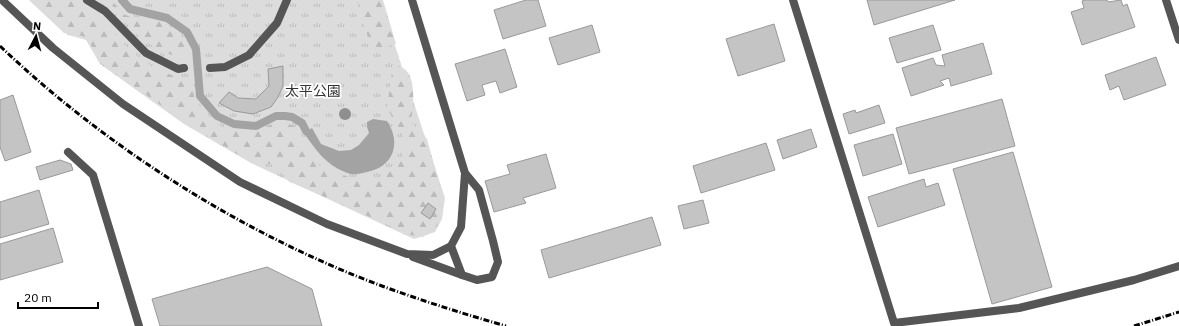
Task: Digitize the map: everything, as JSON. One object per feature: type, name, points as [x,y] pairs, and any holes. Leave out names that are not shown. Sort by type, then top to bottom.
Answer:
[{"type":"street","points":[[2,0],[53,48],[123,104],[240,182],[327,224],[406,254],[477,280],[492,277],[498,262],[479,190],[466,173],[412,0]]},
{"type":"street","points":[[87,0],[105,11],[146,53],[178,69],[184,68]]},
{"type":"street","points":[[210,68],[225,67],[249,55],[277,23],[287,0]]},
{"type":"street","points":[[793,0],[894,323],[1020,308],[1134,280],[1179,266]]},
{"type":"street","points":[[1166,0],[1179,40]]},
{"type":"street","points":[[68,152],[92,175],[138,326]]},
{"type":"street","points":[[406,254],[433,255],[451,246],[461,227],[466,173]]},
{"type":"street","points":[[451,246],[462,275]]},
{"type":"green space","name":"太平公園","points":[[29,0],[380,0],[445,198],[442,219],[435,232],[414,239],[251,163],[184,124],[100,64],[86,40],[68,35]]},
{"type":"green space","points":[[29,0],[75,0],[81,2],[93,10],[125,46],[142,60],[170,75],[191,79],[195,100],[214,122],[226,129],[253,132],[279,122],[294,126],[304,150],[321,167],[360,181],[379,181],[387,173],[397,169],[407,145],[387,108],[392,72],[397,66],[404,69],[409,74],[412,81],[413,107],[411,122],[427,139],[443,197],[441,218],[433,229],[423,237],[411,235],[288,181],[279,168],[271,164],[247,160],[186,123],[101,63],[89,42],[83,36],[64,33]]},
{"type":"green space","points":[[108,0],[111,0],[125,15],[142,20],[160,22],[171,28],[190,51],[188,60],[174,56],[151,45],[133,30]]},
{"type":"green space","points":[[357,0],[383,0],[396,44],[372,51]]},
{"type":"shaded area","points":[[373,119],[387,121],[392,130],[394,146],[389,160],[383,165],[376,169],[361,173],[348,173],[332,165],[317,151],[304,133],[312,128],[321,144],[339,151],[351,150],[359,145],[369,133],[367,122]]},
{"type":"building","points":[[526,0],[538,0],[546,26],[503,39],[494,10]]},
{"type":"building","points":[[867,0],[955,0],[874,25]]},
{"type":"building","points":[[1107,0],[1108,2],[1121,0],[1123,6],[1127,4],[1135,27],[1082,45],[1071,12],[1084,8],[1082,1]]},
{"type":"building","points":[[774,24],[785,61],[738,76],[726,39]]},
{"type":"building","points":[[592,25],[600,52],[558,65],[549,38]]},
{"type":"building","points":[[933,25],[941,50],[897,63],[889,38]]},
{"type":"building","points":[[983,43],[992,74],[951,86],[949,78],[940,81],[944,85],[911,96],[902,68],[933,58],[936,65],[945,66],[942,55]]},
{"type":"building","points":[[505,49],[517,87],[500,93],[496,81],[482,85],[485,95],[467,101],[455,64]]},
{"type":"building","points":[[1156,57],[1166,85],[1124,100],[1119,86],[1110,90],[1105,75]]},
{"type":"building","points":[[283,66],[283,86],[271,107],[253,114],[234,111],[219,103],[229,92],[238,98],[256,99],[269,86],[268,69]]},
{"type":"building","points":[[13,95],[31,152],[5,161],[0,147],[0,100]]},
{"type":"building","points":[[1002,99],[1015,146],[909,174],[896,128]]},
{"type":"building","points":[[879,105],[885,123],[849,134],[843,114],[855,110],[856,113]]},
{"type":"building","points":[[811,129],[817,147],[783,159],[777,140]]},
{"type":"building","points":[[893,134],[902,164],[863,176],[854,145]]},
{"type":"building","points":[[766,143],[775,170],[701,193],[693,166]]},
{"type":"building","points":[[1013,152],[1052,287],[992,304],[953,169]]},
{"type":"building","points":[[546,154],[556,188],[523,198],[526,203],[494,212],[485,181],[510,174],[507,165]]},
{"type":"building","points":[[60,160],[71,164],[73,170],[40,180],[36,167]]},
{"type":"building","points":[[924,179],[926,187],[938,183],[945,205],[878,227],[868,197]]},
{"type":"building","points":[[39,190],[49,224],[0,238],[0,202]]},
{"type":"building","points":[[703,200],[709,223],[684,229],[678,206]]},
{"type":"building","points":[[428,203],[436,209],[430,219],[421,213]]},
{"type":"building","points":[[652,217],[661,245],[549,278],[541,250]]},
{"type":"building","points":[[53,228],[63,262],[0,280],[0,244]]},
{"type":"building","points":[[267,267],[312,289],[322,326],[160,326],[152,299]]},
{"type":"waterway","points":[[122,0],[130,9],[167,18],[187,32],[196,49],[200,96],[217,116],[234,124],[256,126],[276,116],[292,117],[302,123],[306,131]]},
{"type":"railway","points":[[0,46],[41,83],[85,119],[131,153],[179,185],[228,214],[279,241],[330,265],[382,286],[506,326]]},
{"type":"railway","points":[[1134,326],[1179,312]]}]
